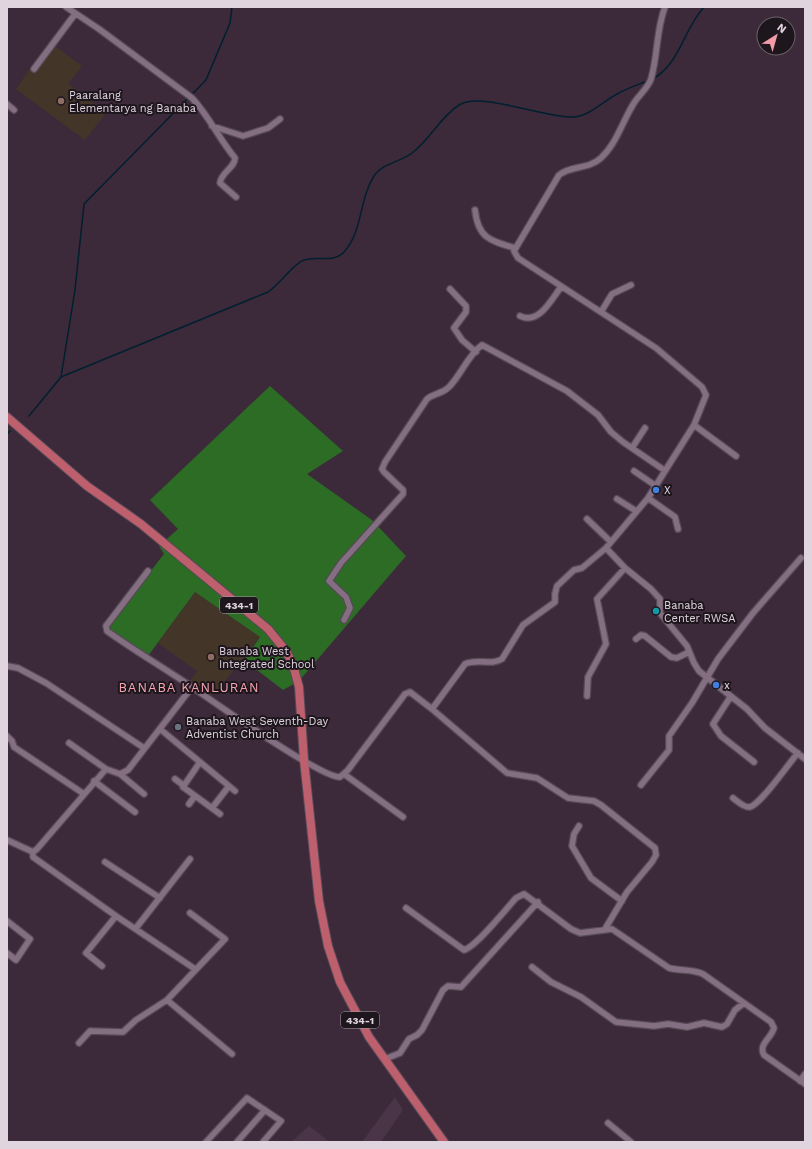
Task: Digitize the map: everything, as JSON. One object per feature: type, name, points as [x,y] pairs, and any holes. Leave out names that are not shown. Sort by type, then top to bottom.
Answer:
[{"type":"main road","name":"434-1","points":[[7,417],[87,486],[141,524],[275,636],[290,658],[298,679],[304,760],[319,901],[328,946],[340,982],[369,1037],[444,1142]]},
{"type":"street","points":[[66,7],[192,98],[202,109],[212,126],[235,158],[234,164],[221,177],[220,183],[236,196]]},
{"type":"street","points":[[432,709],[465,664],[471,661],[498,661],[502,659],[523,625],[555,602],[557,586],[574,570],[582,568],[606,548],[648,498],[656,486],[664,470],[694,425],[706,398],[702,387],[667,356],[561,287],[518,258],[514,253],[515,248],[560,175],[564,171],[584,168],[594,163],[606,153],[615,141],[634,102],[651,80],[657,51],[660,24],[665,7]]},
{"type":"street","points":[[34,69],[75,14]]},
{"type":"street","points":[[7,104],[14,110]]},
{"type":"street","points":[[212,126],[242,136],[268,128],[280,119]]},
{"type":"street","points":[[475,210],[476,224],[483,234],[496,243],[515,248]]},
{"type":"street","points":[[600,312],[612,294],[631,285]]},
{"type":"street","points":[[520,316],[531,319],[537,316],[561,287]]},
{"type":"street","points":[[450,289],[466,306],[466,312],[454,328],[462,340],[476,352]]},
{"type":"street","points":[[344,620],[350,608],[349,603],[329,581],[342,563],[403,494],[401,486],[382,469],[384,462],[428,399],[431,396],[441,394],[449,387],[482,345],[487,346],[567,391],[598,415],[611,432],[664,470]]},
{"type":"street","points":[[694,425],[736,456]]},
{"type":"street","points":[[632,448],[645,428]]},
{"type":"street","points":[[634,471],[656,486]]},
{"type":"street","points":[[648,498],[675,517],[678,529]]},
{"type":"street","points":[[617,500],[636,511]]},
{"type":"street","points":[[586,520],[611,542]]},
{"type":"street","points":[[606,548],[625,568],[652,589],[660,599],[660,613],[672,629],[681,637],[699,671],[731,696],[765,728],[805,759]]},
{"type":"street","points":[[641,785],[668,750],[669,736],[708,677],[718,659],[753,613],[801,558]]},
{"type":"street","points":[[587,696],[588,677],[606,644],[597,599],[625,568]]},
{"type":"street","points":[[148,571],[105,628],[138,653],[192,686],[211,701],[330,776],[340,777],[348,770],[405,694],[410,692],[507,773],[514,775],[529,775],[537,778],[568,798],[594,801],[601,804],[655,848],[656,855],[622,901],[605,929]]},
{"type":"street","points":[[636,639],[641,635],[645,636],[671,657],[677,658],[689,652]]},
{"type":"street","points":[[7,666],[18,668],[46,683],[144,748]]},
{"type":"street","points":[[120,774],[128,770],[192,686]]},
{"type":"street","points":[[731,696],[713,724],[721,736],[754,762]]},
{"type":"street","points":[[160,729],[235,791]]},
{"type":"street","points":[[7,736],[12,741],[14,747],[84,794]]},
{"type":"street","points":[[69,743],[106,769],[120,774],[144,794]]},
{"type":"street","points":[[733,798],[746,807],[750,807],[760,800],[798,753]]},
{"type":"street","points":[[183,785],[200,762]]},
{"type":"street","points":[[33,852],[106,769]]},
{"type":"street","points":[[344,774],[403,817]]},
{"type":"street","points":[[175,779],[183,785],[183,787],[220,814]]},
{"type":"street","points":[[94,781],[135,812]]},
{"type":"street","points":[[212,808],[228,786]]},
{"type":"street","points":[[189,804],[195,796]]},
{"type":"street","points":[[579,826],[574,834],[572,846],[591,878],[622,901]]},
{"type":"street","points":[[7,840],[33,852]]},
{"type":"street","points":[[33,852],[33,857],[116,916],[136,928],[187,966],[195,969]]},
{"type":"street","points":[[136,928],[190,859]]},
{"type":"street","points":[[105,862],[160,898]]},
{"type":"street","points":[[406,908],[464,950],[468,949],[478,940],[519,895],[524,894],[538,902],[571,929],[580,933],[605,929],[617,932],[669,968],[680,971],[698,972],[744,1003],[773,1026],[773,1031],[762,1046],[764,1055],[803,1082],[805,1074]]},
{"type":"street","points":[[385,1059],[400,1053],[409,1039],[417,1036],[444,990],[448,986],[462,988],[538,902]]},
{"type":"street","points":[[79,1043],[90,1031],[123,1032],[136,1020],[167,1000],[225,939],[190,913]]},
{"type":"street","points":[[102,966],[86,953],[116,916]]},
{"type":"street","points":[[7,921],[30,939],[16,960],[7,953]]},
{"type":"street","points":[[532,967],[551,982],[581,997],[616,1022],[654,1026],[668,1024],[687,1027],[704,1023],[722,1027],[727,1024],[735,1010],[744,1003]]},
{"type":"street","points":[[167,1000],[232,1054]]},
{"type":"street","points":[[206,1142],[247,1098],[281,1121],[263,1142]]},
{"type":"street","points":[[237,1142],[265,1110]]},
{"type":"street","points":[[608,1123],[631,1142]]},
{"type":"shaded area","name":"Paaralang Elementarya ng Banaba","points":[[55,46],[82,66],[68,84],[106,113],[85,140],[16,89],[32,66],[36,69]]},
{"type":"shaded area","name":"Banaba West Integrated School","points":[[195,592],[260,637],[213,696],[190,681],[197,671],[158,643]]},
{"type":"shaded area","points":[[395,1097],[403,1110],[381,1142],[362,1142]]},
{"type":"shaded area","points":[[309,1126],[330,1142],[291,1142]]},
{"type":"green space","points":[[270,386],[343,451],[307,474],[372,520],[406,556],[299,681],[283,690],[244,660],[260,637],[195,592],[148,656],[107,627],[164,554],[159,546],[178,529],[150,500]]},
{"type":"waterway","points":[[61,377],[75,290],[84,204],[206,80],[230,23],[232,7]]},
{"type":"waterway","points":[[653,79],[670,64],[691,26],[704,7]]},
{"type":"waterway","points":[[29,416],[61,377],[268,292],[296,265],[304,260],[315,258],[335,258],[340,256],[350,244],[355,234],[369,185],[377,172],[387,165],[412,153],[424,142],[446,116],[459,105],[469,102],[482,101],[547,114],[574,117],[585,114],[617,94],[647,81]]},
{"type":"waterway","points":[[7,434],[10,431]]},
{"type":"place","name":"Paaralang Elementarya ng Banaba","points":[[61,101]]},
{"type":"place","name":"X","points":[[656,490]]},
{"type":"place","name":"Banaba Center RWSA","points":[[656,611]]},
{"type":"place","name":"Banaba West Integrated School","points":[[211,657]]},
{"type":"place","name":"x","points":[[716,685]]},
{"type":"place","name":"Banaba West Seventh-Day Adventist Church","points":[[178,727]]},
{"type":"district","name":"BANABA KANLURAN","points":[[189,687]]}]
